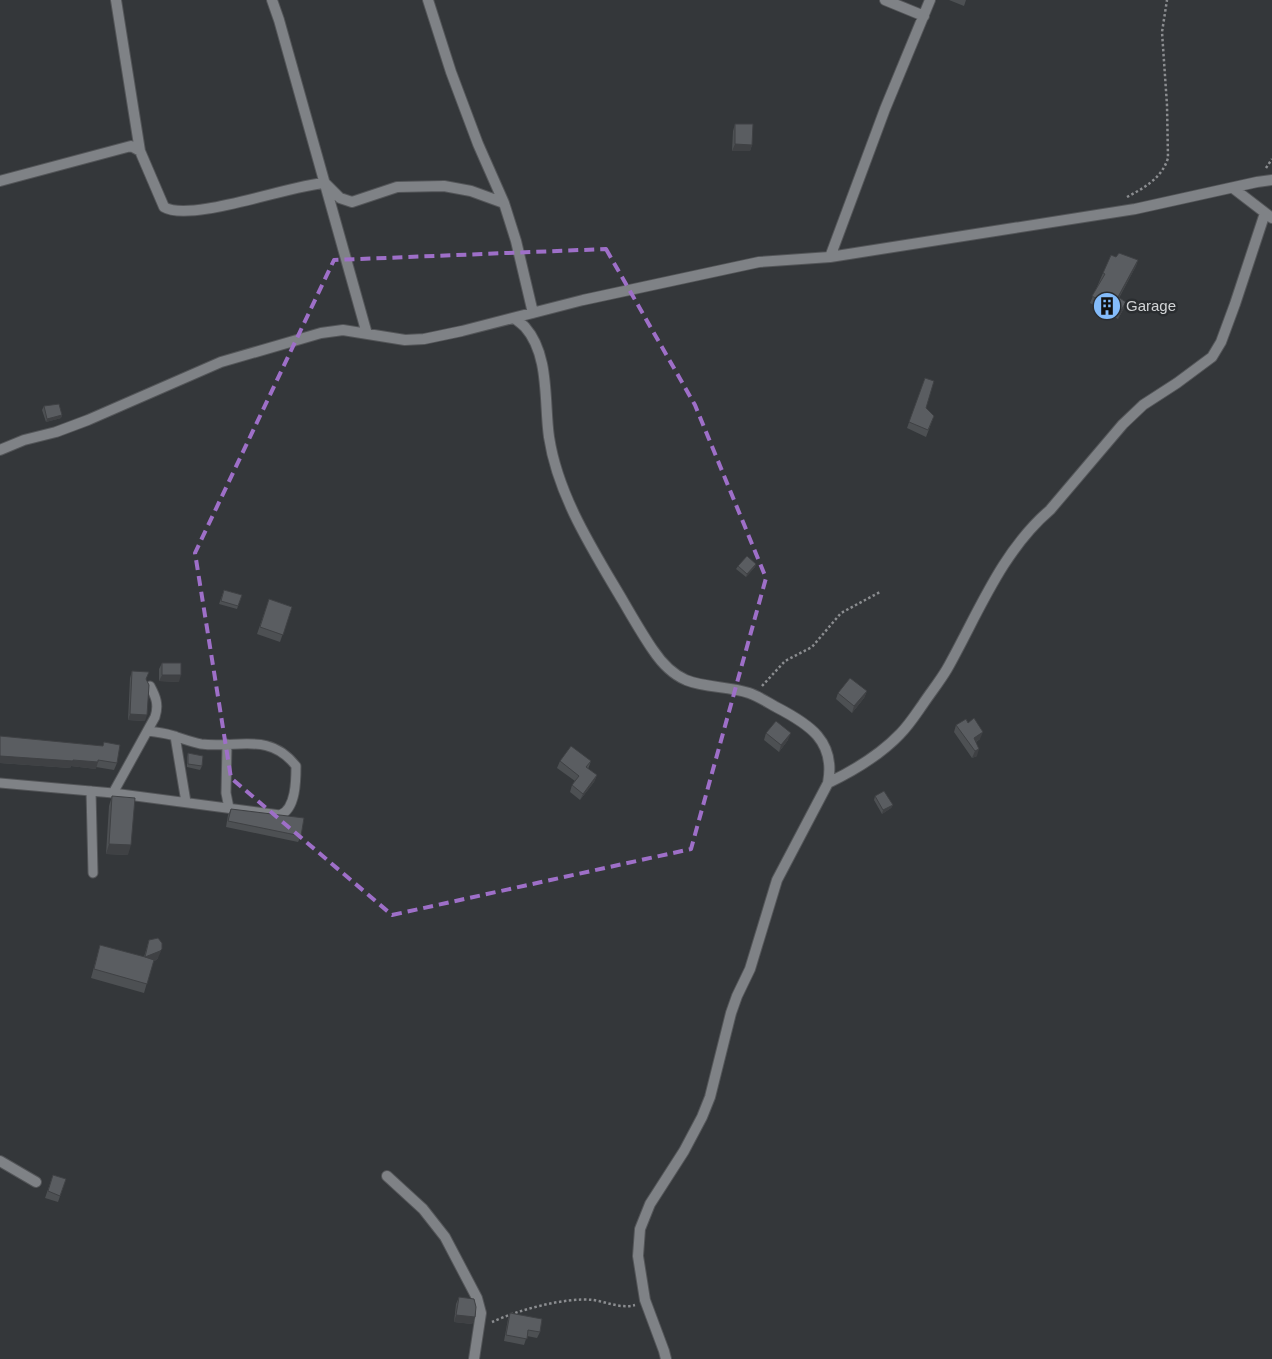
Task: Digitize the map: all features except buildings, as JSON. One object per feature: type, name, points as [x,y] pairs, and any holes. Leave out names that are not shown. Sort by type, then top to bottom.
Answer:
[{"type":"street","points":[[116,0],[140,151],[164,207],[182,212],[272,196],[314,184],[325,184],[340,198],[352,202],[397,187],[444,186],[471,191],[504,203]]},
{"type":"street","points":[[272,0],[367,334]]},
{"type":"street","points":[[428,0],[451,72],[478,144],[504,203],[516,241],[532,313]]},
{"type":"street","points":[[885,0],[924,16]]},
{"type":"street","points":[[830,257],[885,109],[930,0]]},
{"type":"street","points":[[0,181],[126,147],[131,146],[140,151]]},
{"type":"street","points":[[0,450],[24,440],[56,432],[88,420],[220,362],[321,333],[343,330],[405,340],[424,338],[462,331],[688,276],[750,264],[830,257],[1135,209],[1272,180]]},
{"type":"street","points":[[828,783],[856,769],[883,750],[901,733],[946,671],[988,590],[1004,566],[1038,520],[1050,510],[1123,424],[1143,406],[1212,357],[1221,342],[1269,216],[1233,188]]},
{"type":"street","points":[[514,318],[526,328],[535,343],[542,364],[554,465],[564,492],[584,533],[639,631],[659,659],[670,670],[685,680],[751,694],[797,719],[823,741],[829,755],[831,769],[828,783],[777,880],[750,969],[731,1013],[710,1097],[684,1151],[650,1204],[640,1229],[638,1256],[645,1300],[666,1359]]},
{"type":"street","points":[[0,1161],[36,1182]]},
{"type":"street","points":[[387,1176],[423,1209],[445,1237],[477,1298],[481,1313],[474,1359]]},
{"type":"lane","points":[[113,793],[158,711],[156,696],[150,686]]},
{"type":"lane","points":[[0,783],[113,793],[280,815],[288,810],[292,800],[296,766],[290,758],[273,748],[245,743],[198,744],[175,736],[148,731]]},
{"type":"lane","points":[[175,736],[186,802]]},
{"type":"lane","points":[[227,744],[226,794],[229,808]]},
{"type":"lane","points":[[91,791],[93,873]]},
{"type":"path","points":[[1122,200],[1147,186],[1158,176],[1166,166],[1168,158],[1167,105],[1162,32],[1167,0]]},
{"type":"path","points":[[751,694],[767,683],[785,661],[812,647],[841,613],[880,592]]},
{"type":"path","points":[[480,1328],[522,1311],[569,1301],[594,1300],[629,1307],[645,1300]]},
{"type":"highlighted area","points":[[606,249],[695,405],[766,578],[691,849],[392,915],[231,778],[195,553],[334,260]]},
{"type":"place","name":"Garage","points":[[1107,306]]}]
